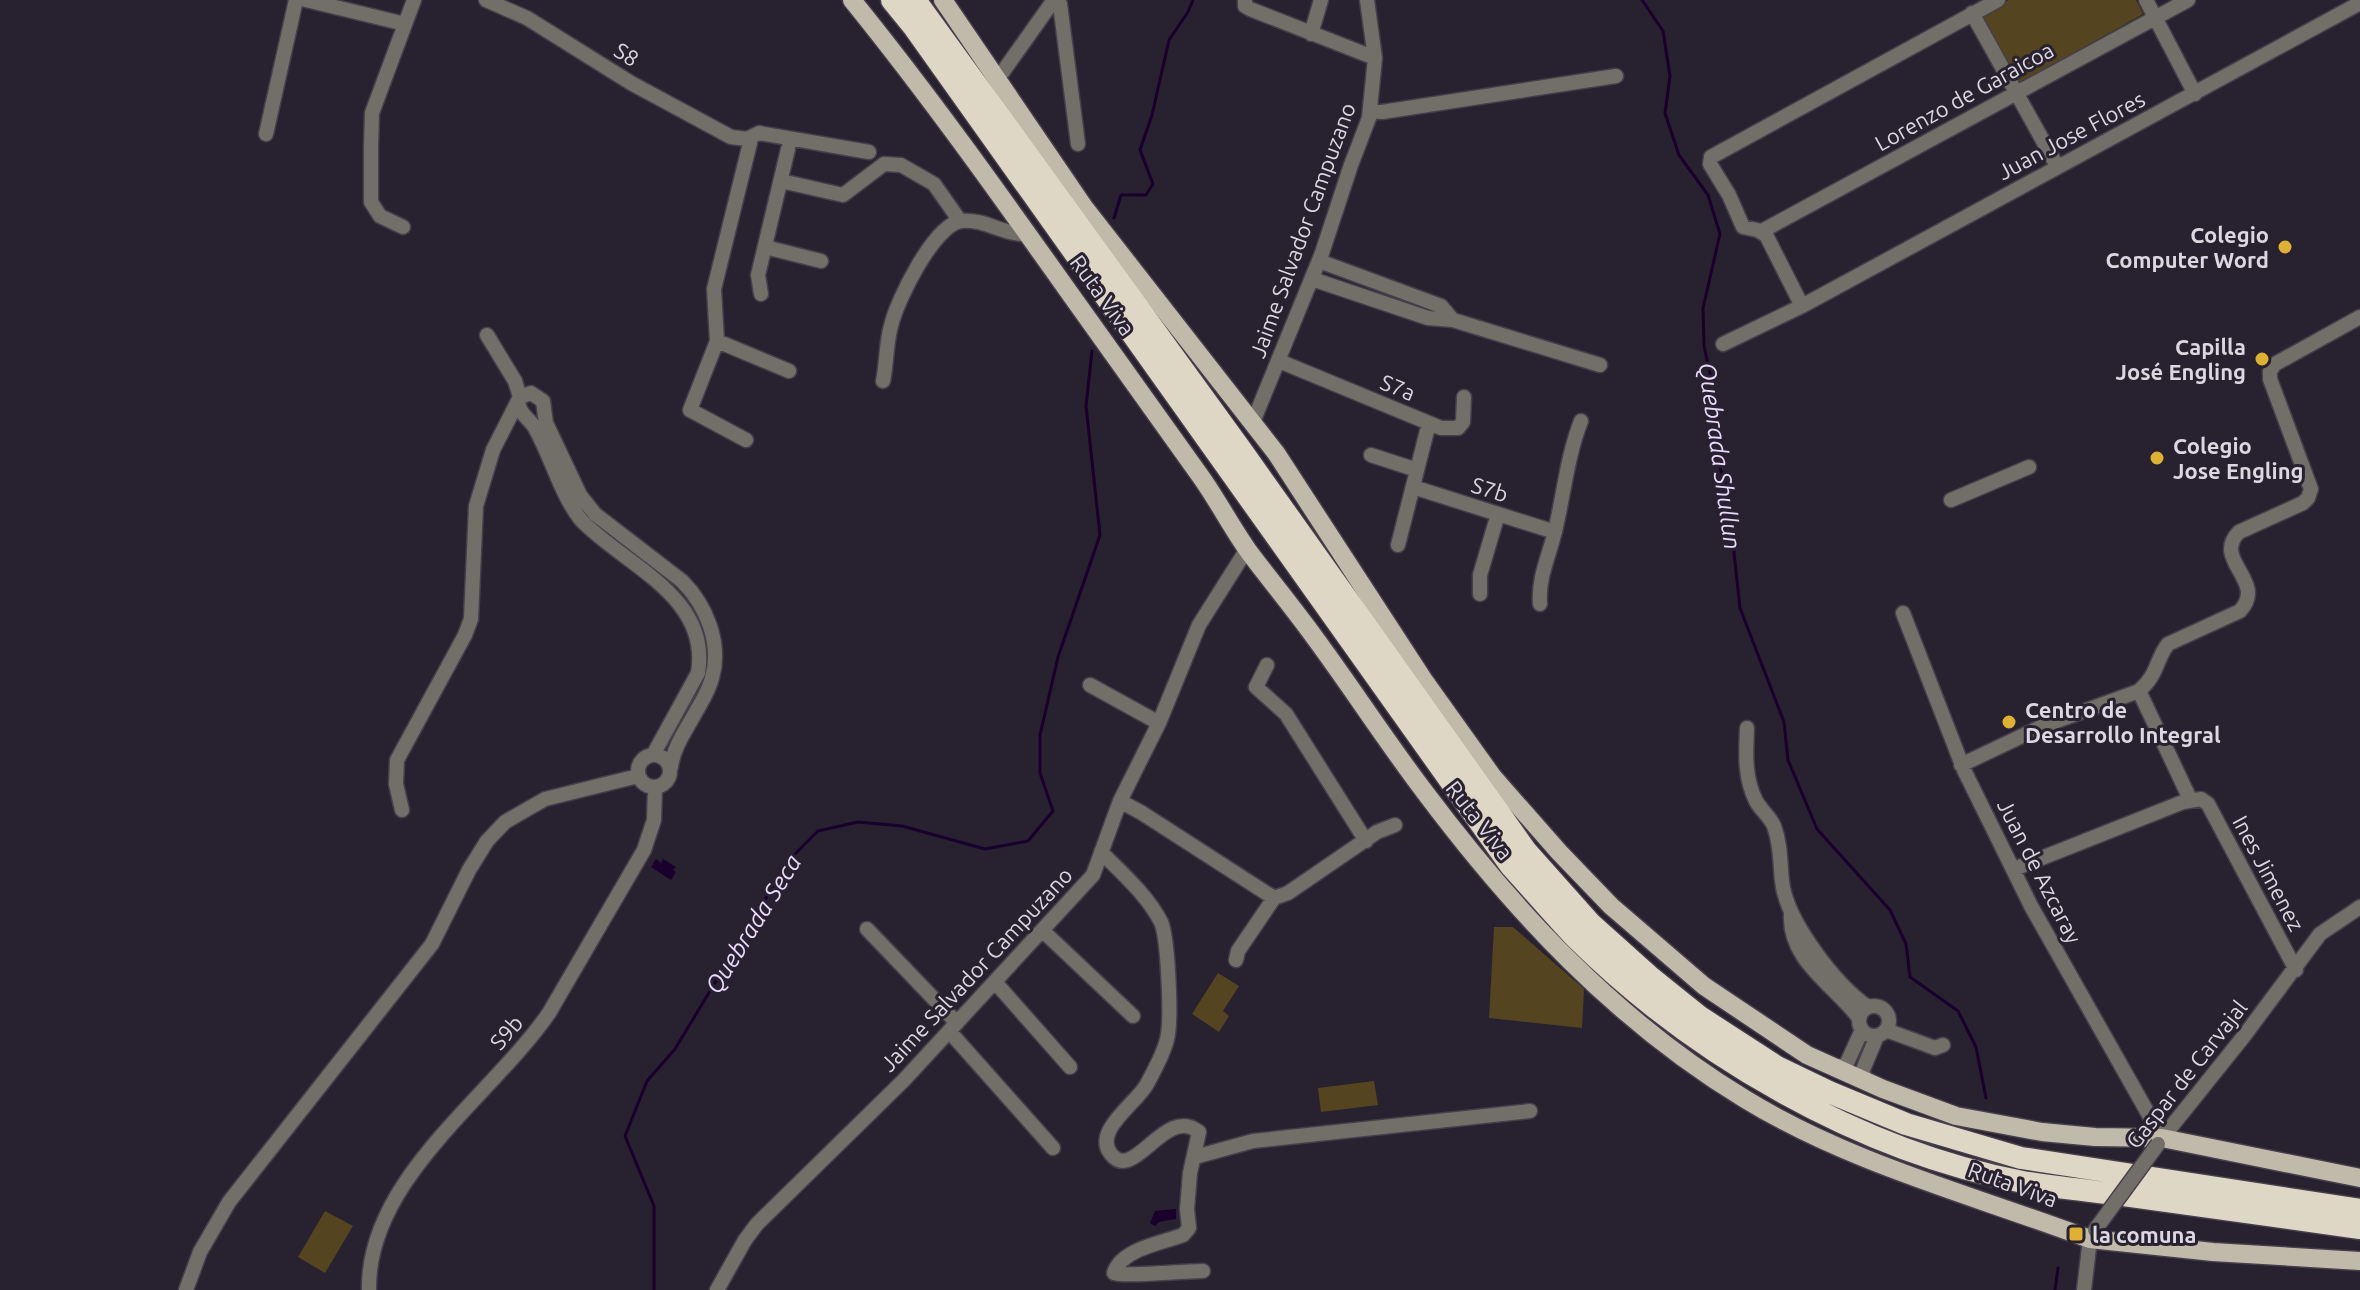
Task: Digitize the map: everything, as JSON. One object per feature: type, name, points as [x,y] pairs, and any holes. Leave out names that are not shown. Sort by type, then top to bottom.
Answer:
[{"type":"highway","name":"Ruta Viva","points":[[892,0],[1511,866],[1576,938],[1637,992],[1689,1033],[1768,1084],[1898,1146],[1956,1165],[2022,1181],[2360,1228]]},
{"type":"highway","name":"Ruta Viva","points":[[915,0],[1239,447],[1526,851],[1591,924],[1680,1001],[1777,1067],[1906,1124],[2021,1158],[2360,1210]]},
{"type":"highway","points":[[1024,149],[1084,207]]},
{"type":"main road","name":"Ruta Viva","points":[[852,0],[889,45],[1028,234],[1205,483],[1247,549],[1314,636],[1423,790],[1546,939],[1645,1030],[1744,1099],[1859,1157],[2093,1235],[2213,1252],[2360,1261]]},
{"type":"main road","name":"Ruta Viva","points":[[943,0],[1084,207],[1253,422],[1493,777],[1611,906],[1704,986],[1807,1055],[1868,1083],[1956,1116],[2027,1129],[2160,1141],[2360,1178]]},
{"type":"street","points":[[266,134],[296,0]]},
{"type":"street","points":[[306,0],[405,24]]},
{"type":"street","points":[[403,227],[380,216],[371,202],[372,113],[414,0]]},
{"type":"street","name":"S8","points":[[486,0],[527,18],[631,83],[731,137],[747,139],[759,133],[869,152]]},
{"type":"street","points":[[1245,0],[1245,6],[1250,9],[1375,58]]},
{"type":"street","points":[[1311,34],[1321,0]]},
{"type":"street","name":"Jaime Salvador Campuzano","points":[[1253,422],[1319,261],[1370,111],[1375,58],[1367,0]]},
{"type":"street","points":[[1802,306],[1762,231],[1743,227],[1710,161],[1711,157],[1998,0]]},
{"type":"street","points":[[2146,0],[2195,94]]},
{"type":"street","name":"Lorenzo de Garaicoa","points":[[1762,231],[2188,0]]},
{"type":"street","name":"Juan Jose Flores","points":[[1723,344],[1802,306],[2360,3]]},
{"type":"street","points":[[997,80],[1051,4],[1060,4],[1078,144]]},
{"type":"street","points":[[1972,13],[2057,166]]},
{"type":"street","points":[[1370,111],[1382,112],[1616,76]]},
{"type":"street","points":[[746,440],[690,410],[717,341],[714,289],[750,143],[747,139]]},
{"type":"street","points":[[761,294],[758,275],[788,149]]},
{"type":"street","points":[[781,181],[843,195],[884,164],[901,165],[934,184],[960,221]]},
{"type":"street","points":[[883,381],[891,323],[914,273],[941,232],[960,221],[971,221],[1028,234]]},
{"type":"street","points":[[765,247],[821,261]]},
{"type":"street","points":[[1319,261],[1441,306],[1453,320]]},
{"type":"street","points":[[1312,279],[1428,318],[1453,320],[1600,365]]},
{"type":"street","points":[[1961,765],[2043,726],[2139,691],[2157,670],[2162,652],[2168,644],[2240,611],[2248,602],[2250,593],[2234,557],[2231,540],[2239,532],[2303,503],[2311,489],[2270,379],[2270,371],[2275,364],[2360,317]]},
{"type":"street","points":[[402,810],[396,784],[397,760],[471,619],[476,506],[493,450],[519,400],[531,393],[543,401],[546,423],[584,502],[691,590],[706,614],[715,650],[712,679],[675,750],[669,779],[661,787],[655,788],[642,782],[638,776],[642,760],[653,755],[698,673],[701,659],[696,633],[668,590],[581,520],[572,508],[535,428],[522,413],[519,400],[515,381],[487,335]]},
{"type":"street","points":[[717,341],[789,371]]},
{"type":"street","name":"S7a","points":[[1279,361],[1429,423],[1398,545]]},
{"type":"street","points":[[1429,423],[1451,430],[1458,428],[1463,422],[1464,397]]},
{"type":"street","points":[[1540,604],[1539,583],[1555,532],[1572,443],[1581,421]]},
{"type":"street","points":[[1371,455],[1417,470]]},
{"type":"street","points":[[1951,500],[2029,467]]},
{"type":"street","name":"S7b","points":[[1413,487],[1555,532]]},
{"type":"street","points":[[1480,594],[1480,575],[1498,514]]},
{"type":"street","name":"Jaime Salvador Campuzano","points":[[717,1290],[739,1249],[757,1224],[904,1080],[1093,875],[1120,801],[1159,723],[1199,625],[1247,549]]},
{"type":"street","name":"Juan de Azcaray","points":[[1903,613],[1926,689],[1961,765],[2014,869],[2037,903],[2160,1141]]},
{"type":"street","points":[[1267,665],[1256,687],[1286,714],[1366,841]]},
{"type":"street","points":[[1090,685],[1159,723]]},
{"type":"street","name":"Ines Jimenez","points":[[2139,691],[2195,799],[2208,804],[2296,970]]},
{"type":"street","points":[[1747,728],[1746,770],[1757,803],[1773,825],[1782,860],[1782,883],[1791,914],[1828,969],[1854,997],[1870,1036],[1882,1033],[1935,1048],[1943,1045]]},
{"type":"street","points":[[653,755],[664,758],[671,767]]},
{"type":"street","points":[[186,1290],[200,1252],[229,1202],[406,980],[446,919],[469,870],[487,841],[505,822],[545,799],[638,776]]},
{"type":"street","name":"S9b","points":[[369,1290],[381,1225],[390,1207],[435,1145],[549,1013],[644,850],[654,820],[655,788]]},
{"type":"street","points":[[2014,869],[2195,799]]},
{"type":"street","points":[[1120,801],[1274,898]]},
{"type":"street","points":[[1236,960],[1238,951],[1274,898],[1288,893],[1377,832],[1395,825]]},
{"type":"street","points":[[1101,852],[1131,882],[1162,925],[1168,1008],[1167,1039],[1146,1087],[1110,1128],[1106,1145],[1112,1156],[1119,1160],[1132,1159],[1167,1130],[1182,1124],[1191,1125],[1199,1132],[1190,1173],[1189,1228],[1183,1235],[1126,1256],[1117,1264],[1114,1273],[1121,1276],[1162,1271],[1203,1271]]},
{"type":"street","name":"Gaspar de Carvajal","points":[[2084,1290],[2093,1235],[2160,1141],[2296,970],[2320,934],[2360,907]]},
{"type":"street","points":[[867,929],[1053,1148]]},
{"type":"street","points":[[1043,931],[1133,1016]]},
{"type":"street","points":[[995,982],[1070,1067]]},
{"type":"street","points":[[1834,1067],[1846,1065],[1863,1018],[1879,1007],[1888,1014],[1862,1072],[1868,1083]]},
{"type":"street","points":[[1195,1157],[1253,1141],[1530,1111]]},
{"type":"shaded area","points":[[2009,0],[2136,0],[2143,14],[2019,84],[1979,15]]},
{"type":"shaded area","points":[[656,859],[661,863],[663,859],[676,867],[671,880],[651,867]]},
{"type":"shaded area","points":[[1494,927],[1513,927],[1584,989],[1582,1028],[1489,1018]]},
{"type":"shaded area","points":[[1218,973],[1239,986],[1223,1011],[1229,1016],[1219,1032],[1192,1014]]},
{"type":"shaded area","points":[[1374,1081],[1378,1105],[1321,1112],[1318,1088]]},
{"type":"shaded area","points":[[1176,1209],[1176,1219],[1159,1222],[1155,1226],[1150,1223],[1155,1211]]},
{"type":"shaded area","points":[[325,1211],[353,1226],[325,1273],[298,1257]]},
{"type":"waterway","name":"Quebrada Seca","points":[[1114,218],[1121,195],[1146,195],[1153,184],[1140,150],[1152,115],[1169,40],[1193,0]]},
{"type":"waterway","name":"Quebrada Shullun","points":[[1642,0],[1663,31],[1670,76],[1665,113],[1679,155],[1708,195],[1720,234],[1703,308],[1704,346],[1719,414],[1715,453],[1727,488],[1740,608],[1784,722],[1788,760],[1817,829],[1890,910],[1906,944],[1910,977],[1958,1011],[1976,1047],[1986,1098]]},
{"type":"waterway","name":"Quebrada Seca","points":[[654,1290],[654,1206],[625,1136],[647,1081],[675,1049],[789,860],[818,831],[858,822],[902,826],[985,849],[1028,841],[1053,811],[1040,773],[1040,735],[1058,657],[1100,535],[1086,406],[1092,351]]},
{"type":"waterway","name":"Quebrada Shullun","points":[[2055,1290],[2058,1268]]},
{"type":"place","name":"Colegio Computer Word","points":[[2285,247]]},
{"type":"place","name":"Capilla José Engling","points":[[2262,359]]},
{"type":"place","name":"Colegio Jose Engling","points":[[2157,458]]},
{"type":"place","name":"Centro de Desarrollo Integral","points":[[2009,722]]},
{"type":"place","name":"la comuna","points":[[2076,1234]]}]
